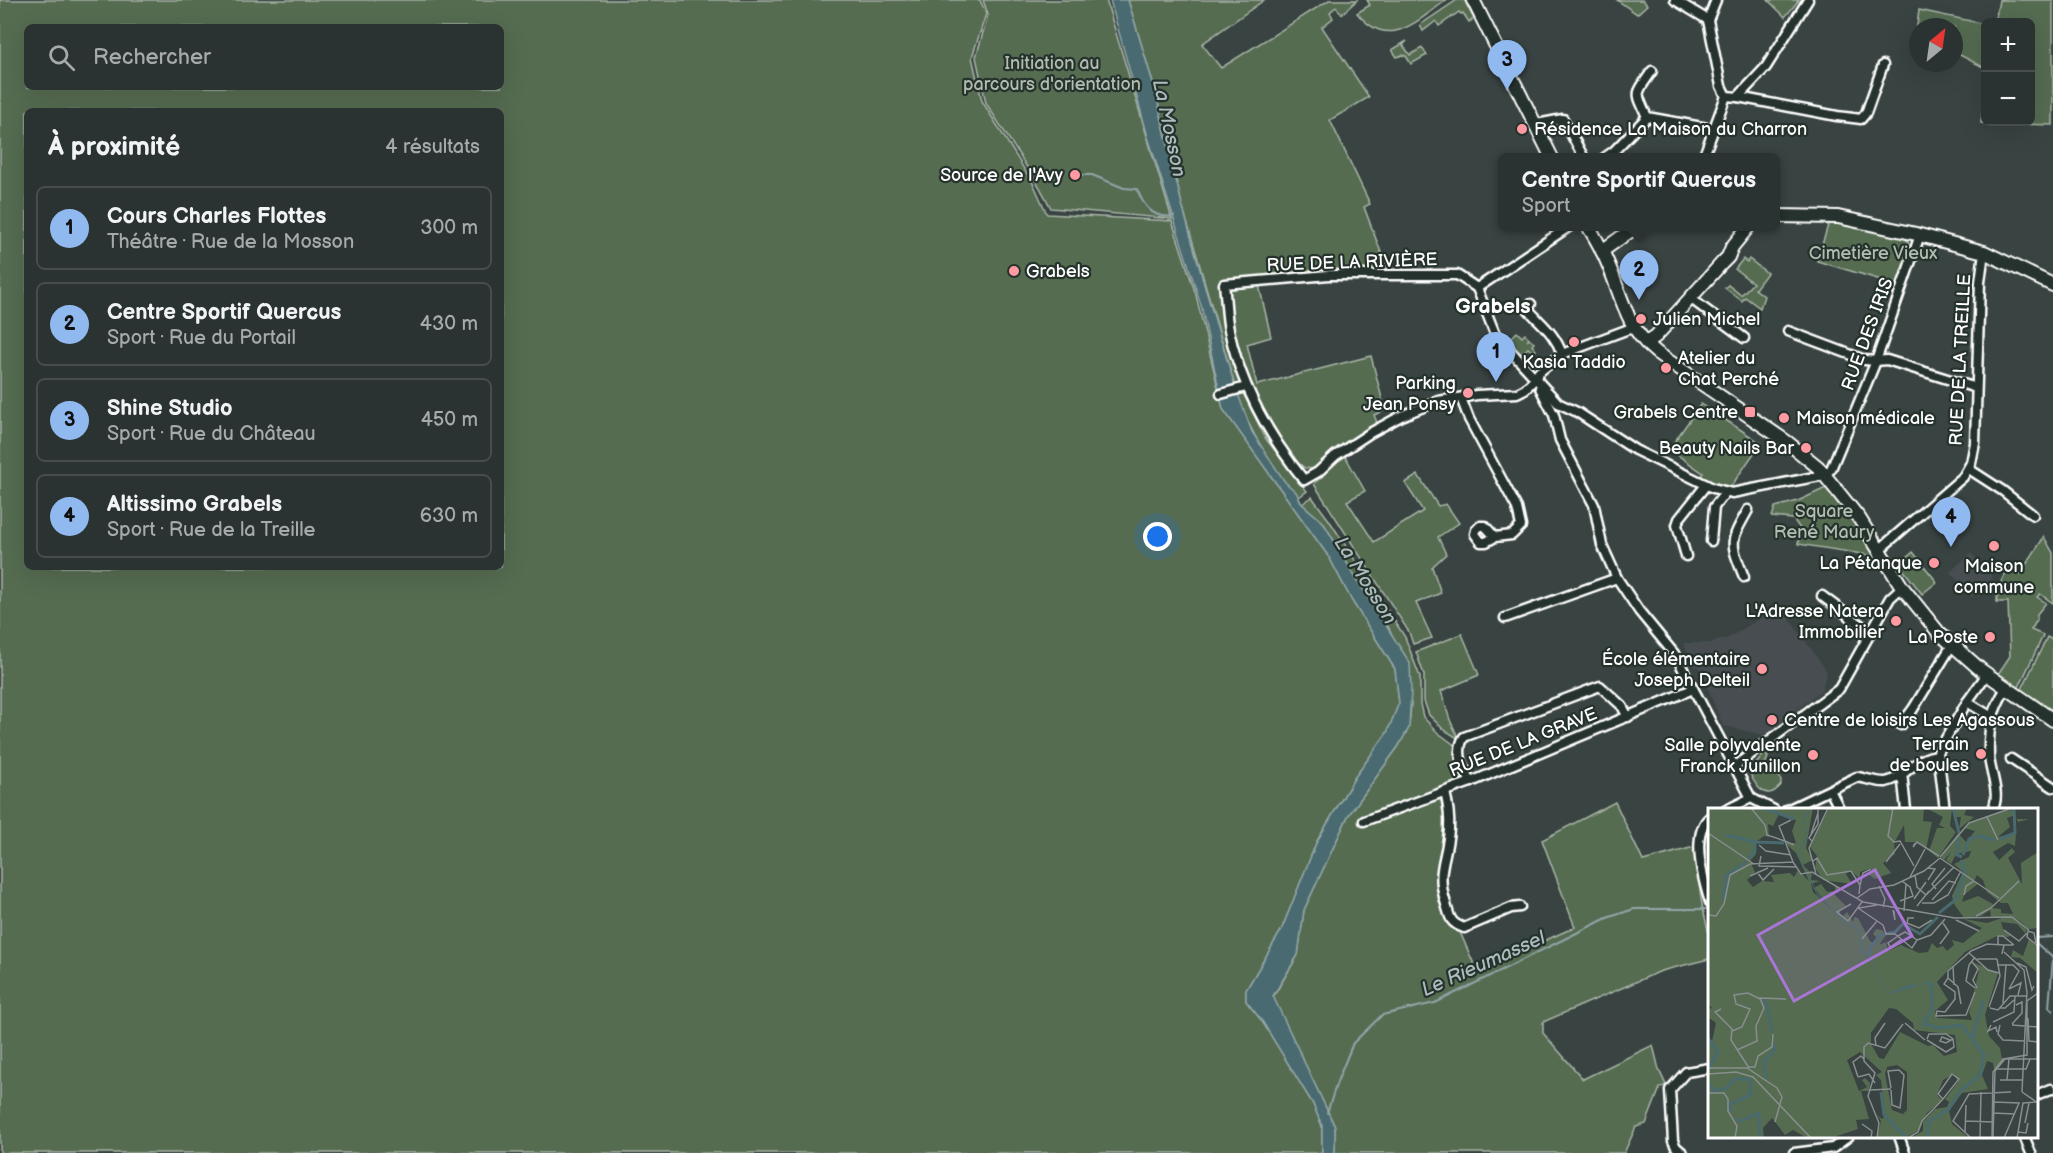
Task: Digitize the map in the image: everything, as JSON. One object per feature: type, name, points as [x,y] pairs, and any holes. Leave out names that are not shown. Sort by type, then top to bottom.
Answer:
[{"type":"street","points":[[1473,0],[1550,153]]},
{"type":"street","points":[[1675,0],[1708,20]]},
{"type":"street","points":[[1705,153],[1726,96],[1721,86],[1708,20],[1716,0]]},
{"type":"street","points":[[1738,97],[1766,67],[1808,0]]},
{"type":"street","points":[[1726,96],[1837,116],[1861,118],[1866,113],[1883,65]]},
{"type":"street","points":[[1647,117],[1637,98],[1638,91],[1652,71]]},
{"type":"street","points":[[1647,117],[1713,129]]},
{"type":"street","points":[[1611,153],[1647,117]]},
{"type":"street","points":[[1537,124],[1563,119],[1581,153]]},
{"type":"street","points":[[1780,216],[1838,217],[1920,235],[1984,252],[2053,285]]},
{"type":"street","points":[[1562,231],[1477,288],[1495,334],[1558,403],[1577,412],[1635,450],[1706,485],[1732,493],[1825,475]]},
{"type":"street","points":[[1591,231],[1602,251],[1634,327],[1646,343],[1657,353],[1787,442],[1825,475],[1859,518],[1902,587],[1922,614],[1952,645],[1987,674],[2053,720]]},
{"type":"street","points":[[1602,251],[1627,231]]},
{"type":"street","points":[[1646,343],[1656,336],[1728,257],[1732,247],[1745,231]]},
{"type":"street","name":"RUE DES IRIS","points":[[1825,475],[1831,469],[1844,441],[1876,361],[1920,235]]},
{"type":"street","name":"RUE DE LA TREILLE","points":[[1879,550],[1963,477],[1969,469],[1975,443],[1980,282],[1984,252]]},
{"type":"street","name":"RUE DE LA RIVIÈRE","points":[[1243,388],[1229,328],[1224,284],[1329,275],[1457,275],[1477,288]]},
{"type":"street","points":[[1690,298],[1744,338]]},
{"type":"street","points":[[1531,304],[1527,308],[1557,340],[1562,354]]},
{"type":"street","points":[[1221,394],[1243,388],[1282,452],[1304,480],[1318,472],[1335,456],[1401,416],[1438,401],[1517,393],[1525,389],[1539,372],[1562,354],[1634,327]]},
{"type":"street","points":[[1788,331],[1865,360],[1887,360],[1960,385],[1976,388]]},
{"type":"street","points":[[1535,379],[1554,415],[1560,440],[1594,505],[1602,545],[1617,578],[1676,657],[1751,798],[1770,808]]},
{"type":"street","points":[[1461,398],[1469,419],[1517,508],[1521,526],[1512,535],[1495,537]]},
{"type":"street","name":"RUE DE LA TREILLE","points":[[1969,469],[2003,491],[2032,515]]},
{"type":"street","points":[[1686,556],[1677,525],[1679,519],[1706,485]]},
{"type":"street","points":[[1711,541],[1714,507],[1725,493]]},
{"type":"street","points":[[1744,577],[1733,548],[1733,537],[1748,510]]},
{"type":"street","points":[[1505,618],[1617,578]]},
{"type":"street","points":[[1736,766],[1839,688],[1890,598],[1902,587]]},
{"type":"street","points":[[1822,596],[1870,632]]},
{"type":"street","points":[[1901,725],[1952,645]]},
{"type":"street","points":[[1945,808],[1938,755],[1967,702],[1987,674]]},
{"type":"street","points":[[1471,782],[1460,757],[1460,744],[1464,737],[1600,686],[1622,706],[1628,717]]},
{"type":"street","points":[[1993,808],[1995,789],[1989,755],[1992,717],[1994,707],[2006,688]]},
{"type":"street","name":"RUE DE LA GRAVE","points":[[1364,821],[1471,782],[1693,689]]},
{"type":"street","points":[[1967,702],[1992,717]]},
{"type":"street","points":[[1791,808],[1857,777],[1885,782],[1924,757],[1938,755]]},
{"type":"street","points":[[2011,759],[2053,787]]},
{"type":"street","points":[[1902,773],[1906,808]]},
{"type":"street","points":[[1830,789],[1839,808]]},
{"type":"street","points":[[1445,792],[1449,810],[1449,830],[1440,886],[1450,919],[1455,925],[1464,928],[1511,908],[1520,907]]},
{"type":"street","points":[[1730,808],[1751,798]]},
{"type":"street","points":[[1708,819],[1702,825],[1700,835],[1708,895]]},
{"type":"street","points":[[1683,1153],[1673,1141],[1670,1090],[1686,1072],[1708,1068]]},
{"type":"street","points":[[2038,1095],[2051,1089]]},
{"type":"street","points":[[1794,1153],[1833,1148],[1848,1138]]},
{"type":"street","points":[[1899,1138],[1905,1153]]},
{"type":"street","points":[[2024,1138],[2031,1153]]},
{"type":"shaded area","points":[[1971,553],[1993,578],[1972,597],[1950,572]]},
{"type":"shaded area","name":"École élémentaire Joseph Delteil","points":[[1780,606],[1827,671],[1822,690],[1765,735],[1723,726],[1699,667],[1688,665],[1689,655],[1683,643],[1709,643],[1728,638]]},
{"type":"green space","points":[[0,0],[980,0],[986,14],[972,57],[982,101],[1034,185],[1047,214],[1172,221],[1196,295],[1223,409],[1329,557],[1352,601],[1395,669],[1399,703],[1387,733],[1355,777],[1317,841],[1281,931],[1246,990],[1246,1001],[1262,1021],[1313,1104],[1322,1126],[1322,1153],[0,1153]]},
{"type":"green space","name":"Initiation au parcours d'orientation","points":[[983,0],[1106,0],[1172,219],[1051,208],[986,103],[976,57],[988,15]]},
{"type":"green space","points":[[1128,0],[1264,0],[1202,44],[1221,68],[1329,0],[1357,0],[1342,14],[1336,7],[1330,12],[1333,18],[1322,27],[1369,97],[1330,120],[1370,204],[1364,207],[1388,271],[1330,271],[1221,282],[1242,385],[1235,386],[1182,205],[1155,90]]},
{"type":"green space","points":[[1367,0],[1447,0],[1413,24],[1391,32],[1380,30],[1369,24],[1357,13],[1370,5]]},
{"type":"green space","points":[[1457,0],[1464,0],[1474,19],[1469,22],[1463,13],[1459,12],[1439,26],[1436,21],[1423,31],[1420,25]]},
{"type":"green space","points":[[1617,0],[1643,0],[1647,5],[1637,14]]},
{"type":"green space","points":[[1768,0],[1799,0],[1785,17]]},
{"type":"green space","points":[[1999,0],[2053,0],[2053,125],[2035,124],[2035,18],[1996,18]]},
{"type":"green space","points":[[1919,10],[1957,18],[1918,18]]},
{"type":"green space","points":[[1963,19],[1981,23],[1981,66],[1963,57]]},
{"type":"green space","points":[[1407,41],[1403,45],[1410,55],[1422,48],[1427,55],[1411,64],[1406,56],[1397,57],[1392,50]]},
{"type":"green space","name":"Cimetière Vieux","points":[[1834,220],[1901,236],[1908,241],[1910,251],[1898,285],[1817,261],[1829,222]]},
{"type":"green space","points":[[1743,259],[1747,262],[1749,259],[1767,273],[1755,289],[1764,296],[1760,308],[1745,297],[1742,301],[1725,288],[1728,285],[1741,295],[1753,283],[1735,269]]},
{"type":"green space","points":[[1259,285],[1271,337],[1247,344],[1257,385],[1371,356],[1385,410],[1374,415],[1378,425],[1314,469],[1305,468],[1286,454],[1251,387],[1235,343],[1228,288]]},
{"type":"green space","points":[[1517,332],[1522,337],[1525,334],[1528,340],[1534,343],[1532,345],[1536,350],[1534,353],[1528,348],[1520,355],[1509,340]]},
{"type":"green space","points":[[1242,391],[1266,439],[1307,491],[1299,497],[1283,480],[1257,439],[1237,394]]},
{"type":"green space","points":[[1701,404],[1761,443],[1730,488],[1720,487],[1700,477],[1703,473],[1669,449]]},
{"type":"green space","points":[[1344,454],[1365,491],[1347,501],[1374,542],[1423,511],[1405,483],[1418,475],[1438,506],[1446,504],[1459,523],[1438,537],[1446,554],[1432,567],[1441,593],[1416,603],[1432,638],[1413,644],[1409,632],[1314,484]]},
{"type":"green space","name":"Square René Maury","points":[[1828,487],[1844,507],[1875,556],[1798,544],[1801,530],[1793,519],[1772,517],[1775,507],[1798,501]]},
{"type":"green space","points":[[1312,497],[1405,637],[1420,677],[1420,704],[1423,717],[1437,732],[1456,746],[1455,757],[1464,781],[1369,815],[1364,821],[1450,794],[1454,818],[1445,887],[1453,916],[1477,971],[1575,927],[1542,840],[1615,802],[1643,861],[1694,847],[1708,930],[1708,959],[1661,971],[1543,1022],[1543,1033],[1583,1079],[1653,1045],[1659,1070],[1666,1085],[1660,1088],[1646,1124],[1636,1127],[1624,1153],[1335,1153],[1335,1127],[1273,997],[1298,955],[1304,910],[1348,816],[1398,747],[1409,727],[1411,704],[1389,628],[1323,522],[1302,504]]},
{"type":"green space","points":[[2044,537],[2053,553],[2053,603],[2040,594],[2037,597],[2046,603],[2037,614],[2037,620],[2031,630],[2043,635],[2018,689],[1998,674],[2010,656],[2008,602],[1997,602],[1998,592],[2009,567],[2020,574]]},
{"type":"green space","points":[[1913,552],[1937,582],[1922,594],[1899,564]]},
{"type":"green space","points":[[1462,634],[1479,675],[1441,691],[1459,739],[1443,729],[1429,715],[1424,701],[1424,675],[1416,652]]},
{"type":"green space","points":[[2047,637],[2053,640],[2053,706],[2050,711],[2021,691]]},
{"type":"green space","points":[[1765,753],[1768,757],[1764,767],[1778,774],[1781,780],[1781,785],[1776,790],[1768,793],[1757,786],[1751,776],[1754,766]]},
{"type":"water","name":"La Mosson","points":[[1110,0],[1128,0],[1155,90],[1182,205],[1204,284],[1235,386],[1252,432],[1285,482],[1296,492],[1302,504],[1323,522],[1410,663],[1409,728],[1348,816],[1304,910],[1298,955],[1273,996],[1335,1127],[1335,1153],[1322,1153],[1322,1126],[1313,1104],[1262,1021],[1246,1001],[1246,990],[1281,931],[1317,841],[1355,777],[1387,733],[1399,703],[1395,669],[1352,601],[1329,557],[1223,409],[1201,305],[1148,137]]},
{"type":"waterway","points":[[1075,175],[1092,175],[1124,188],[1137,189],[1146,206],[1155,214],[1174,216]]},
{"type":"waterway","name":"Le Rieumassel","points":[[1327,1113],[1353,1043],[1382,1015],[1435,1003],[1607,918],[1634,909],[1708,909]]},
{"type":"waterway","points":[[2038,938],[2053,937]]},
{"type":"waterway","name":"Le Rieumassel","points":[[2038,945],[2053,958],[2049,1007],[2053,1011]]},
{"type":"place","name":"Shine Studio","points":[[1507,90]]},
{"type":"place","name":"Résidence La Maison du Charron","points":[[1522,129]]},
{"type":"place","name":"Source de l'Avy","points":[[1075,175]]},
{"type":"place","name":"Grabels","points":[[1014,271]]},
{"type":"place","name":"Centre Sportif Quercus","points":[[1639,300]]},
{"type":"place","name":"Julien Michel","points":[[1641,319]]},
{"type":"place","name":"Kasia Taddio","points":[[1574,342]]},
{"type":"place","name":"Atelier du Chat Perché","points":[[1666,368]]},
{"type":"place","name":"Cours Charles Flottes","points":[[1496,382]]},
{"type":"place","name":"Parking Jean Ponsy","points":[[1468,393]]},
{"type":"place","name":"Grabels Centre","points":[[1750,412]]},
{"type":"place","name":"Maison médicale","points":[[1784,418]]},
{"type":"place","name":"Beauty Nails Bar","points":[[1806,448]]},
{"type":"place","name":"Maison commune","points":[[1994,546]]},
{"type":"place","name":"Altissimo Grabels","points":[[1951,547]]},
{"type":"place","name":"La Pétanque","points":[[1934,563]]},
{"type":"place","name":"L'Adresse Natera Immobilier","points":[[1896,621]]},
{"type":"place","name":"La Poste","points":[[1990,637]]},
{"type":"place","name":"École élémentaire Joseph Delteil","points":[[1762,669]]},
{"type":"place","name":"Centre de loisirs Les Agassous","points":[[1772,720]]},
{"type":"place","name":"Terrain de boules","points":[[1981,754]]},
{"type":"place","name":"Salle polyvalente Franck Junillon","points":[[1813,755]]},
{"type":"district","name":"Grabels","points":[[1493,306]]}]
